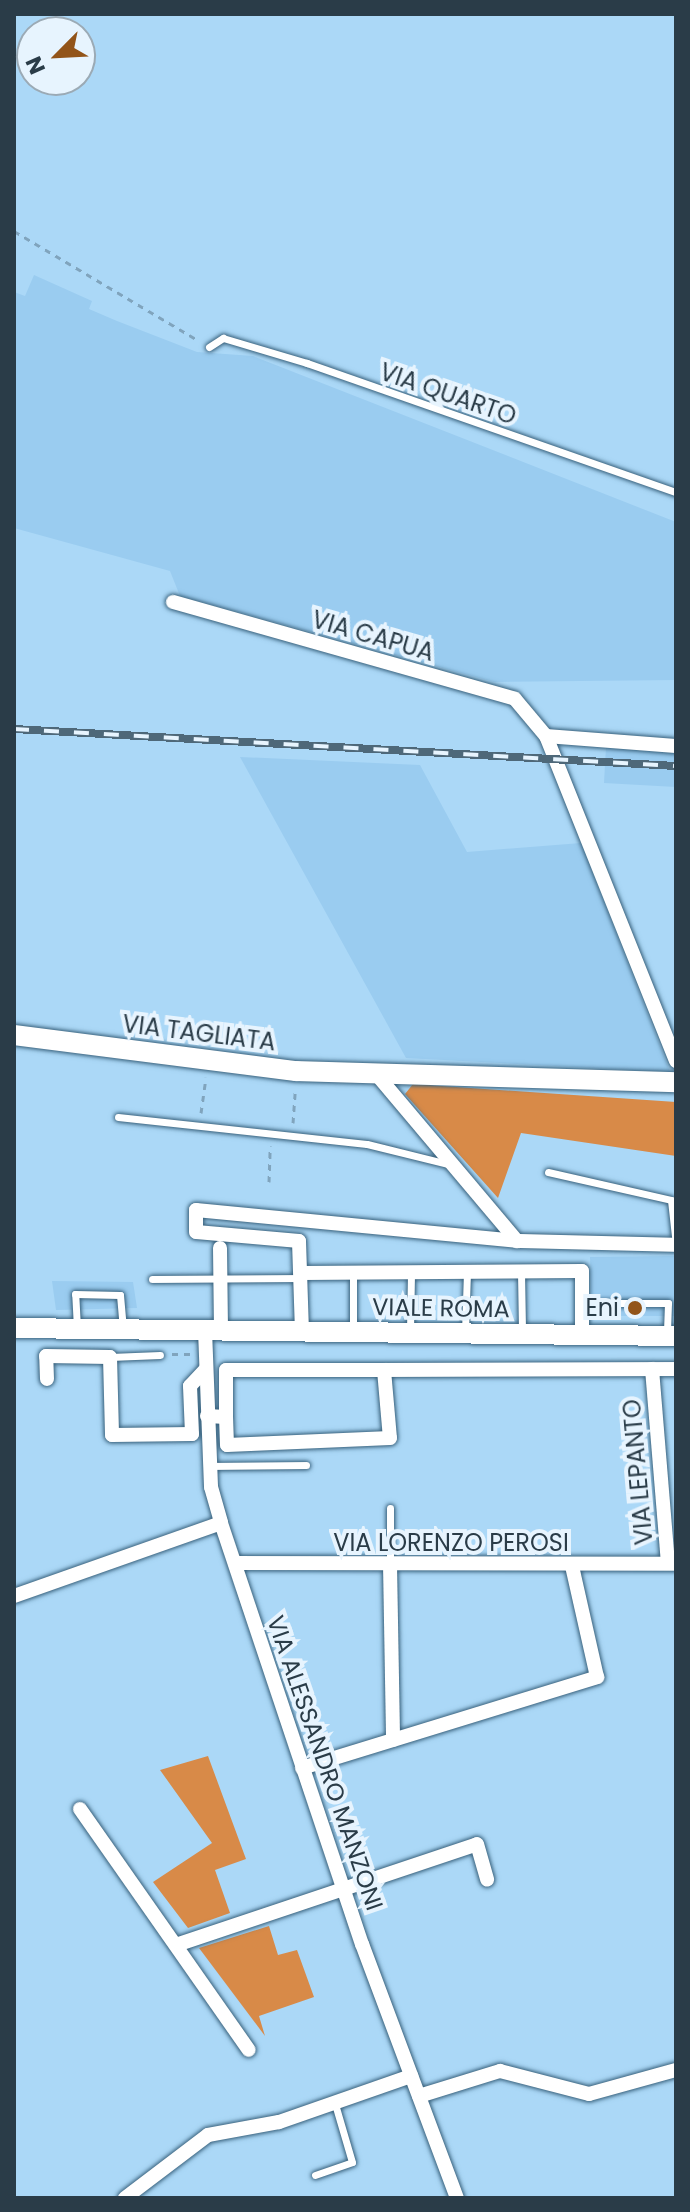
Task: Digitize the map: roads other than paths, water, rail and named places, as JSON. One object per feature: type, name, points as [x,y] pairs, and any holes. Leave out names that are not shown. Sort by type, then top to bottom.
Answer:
[{"type":"street","name":"VIA CAPUA","points":[[173,602],[515,699],[546,736],[676,1061]]},
{"type":"street","points":[[546,736],[676,746]]},
{"type":"street","name":"VIA TAGLIATA","points":[[14,1035],[378,1076],[676,1082]]},
{"type":"street","points":[[378,1076],[458,1165],[517,1241]]},
{"type":"street","points":[[302,1332],[299,1241],[196,1232],[196,1210],[517,1241],[676,1245]]},
{"type":"street","name":"VIA ALESSANDRO MANZONI","points":[[220,1248],[220,1279],[213,1331],[204,1353],[210,1466],[221,1523],[342,1884],[457,2198]]},
{"type":"street","points":[[302,1276],[582,1271],[582,1335]]},
{"type":"street","name":"VIALE ROMA","points":[[14,1328],[672,1336]]},
{"type":"street","points":[[47,1379],[46,1356],[110,1357],[112,1435],[192,1434],[190,1386],[205,1370]]},
{"type":"street","name":"VIA LEPANTO","points":[[652,1369],[672,1563]]},
{"type":"street","points":[[384,1370],[390,1438],[227,1445],[226,1370],[676,1369]]},
{"type":"street","points":[[207,1416],[226,1417]]},
{"type":"street","points":[[14,1596],[221,1523]]},
{"type":"street","name":"VIA LORENZO PEROSI","points":[[235,1563],[572,1566],[672,1563]]},
{"type":"street","points":[[390,1564],[393,1740]]},
{"type":"street","points":[[302,1768],[597,1677],[572,1566]]},
{"type":"street","points":[[80,1809],[249,2050]]},
{"type":"street","points":[[176,1945],[342,1884],[477,1844],[487,1880]]},
{"type":"street","points":[[419,2096],[500,2071],[589,2094],[676,2070]]},
{"type":"street","points":[[125,2198],[208,2135],[335,2104],[411,2076]]},
{"type":"lane","name":"VIA QUARTO","points":[[209,347],[223,338],[307,363],[676,492]]},
{"type":"lane","points":[[118,1117],[271,1132],[458,1165]]},
{"type":"lane","points":[[548,1172],[671,1200],[676,1245]]},
{"type":"lane","points":[[521,1272],[522,1335]]},
{"type":"lane","points":[[353,1273],[353,1333]]},
{"type":"lane","points":[[410,1333],[411,1273]]},
{"type":"lane","points":[[465,1334],[467,1273]]},
{"type":"lane","points":[[152,1279],[302,1276]]},
{"type":"lane","points":[[77,1329],[75,1294],[120,1295],[123,1330]]},
{"type":"lane","points":[[582,1303],[672,1303],[672,1336]]},
{"type":"lane","points":[[110,1357],[160,1355]]},
{"type":"lane","points":[[210,1466],[306,1465]]},
{"type":"lane","points":[[390,1508],[390,1564]]},
{"type":"lane","points":[[315,2175],[352,2162],[335,2104]]},
{"type":"railway","points":[[14,729],[676,766]]},
{"type":"place","name":"Eni","points":[[635,1308]]}]
